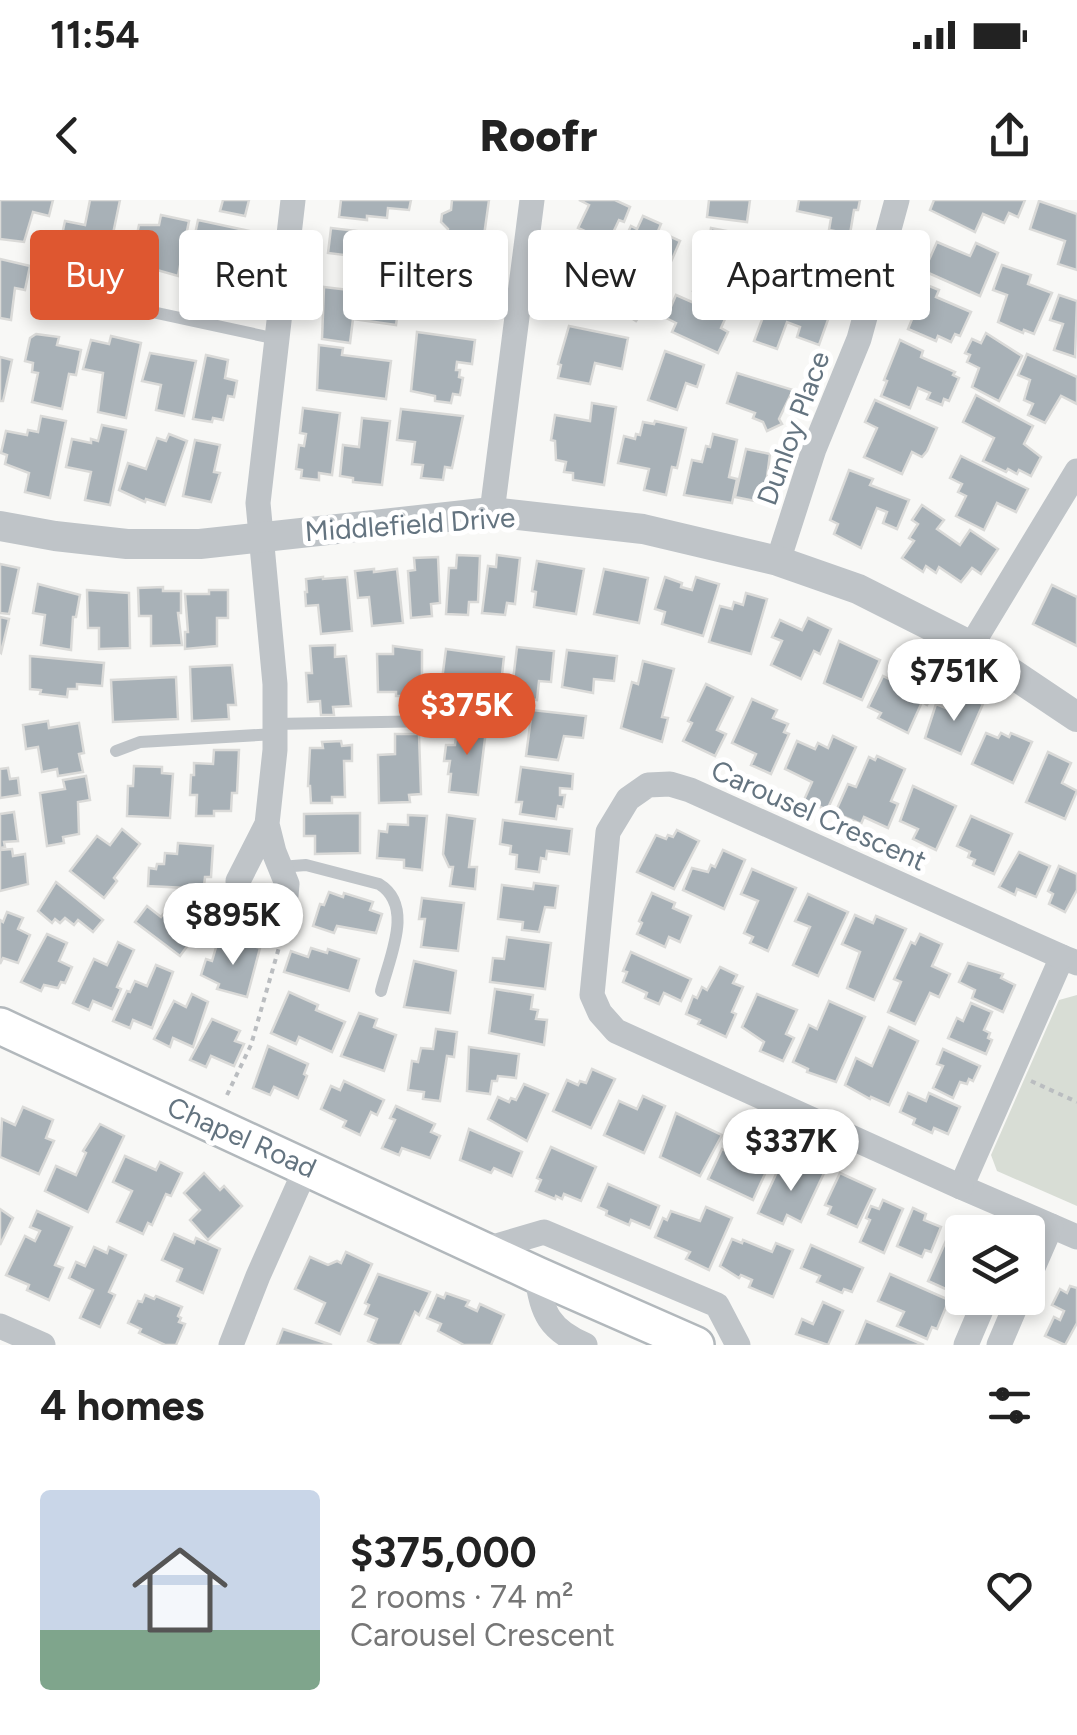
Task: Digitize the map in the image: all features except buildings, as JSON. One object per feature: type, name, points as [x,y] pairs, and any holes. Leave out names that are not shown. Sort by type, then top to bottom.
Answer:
[{"type":"main road","name":"Chapel Road","points":[[0,1026],[696,1345]]},
{"type":"street","points":[[268,824],[238,882],[239,896],[248,908],[262,912],[278,907],[286,896],[287,884],[268,824],[275,729],[258,503],[293,200]]},
{"type":"street","points":[[492,512],[532,200]]},
{"type":"street","name":"Dunloy Place","points":[[778,560],[814,449],[859,339],[897,200]]},
{"type":"street","points":[[970,646],[1077,471]]},
{"type":"street","name":"Middlefield Drive","points":[[0,526],[127,544],[200,544],[492,512],[643,529],[778,560],[858,589],[970,646],[1077,716]]},
{"type":"street","name":"Carousel Crescent","points":[[1005,1215],[961,1187],[616,1031],[600,1013],[592,994],[608,832],[628,798],[648,785],[670,784],[1069,960]]},
{"type":"street","points":[[961,1187],[1010,1071],[1069,960]]},
{"type":"street","points":[[231,1345],[308,1166]]},
{"type":"street","name":"Carousel Crescent","points":[[1045,1225],[1077,1238]]},
{"type":"street","points":[[1045,1240],[1051,1226]]},
{"type":"street","points":[[483,1250],[544,1232],[717,1306],[738,1345]]},
{"type":"street","points":[[537,1275],[539,1297],[559,1334],[584,1345]]},
{"type":"street","points":[[966,1345],[979,1315]]},
{"type":"street","points":[[998,1345],[1011,1315]]},
{"type":"street","points":[[0,1326],[43,1345]]},
{"type":"lane","points":[[159,313],[277,339]]},
{"type":"lane","points":[[116,751],[140,742],[275,729],[434,721]]},
{"type":"lane","points":[[280,867],[306,864],[388,890],[399,914],[381,991]]},
{"type":"path","points":[[227,1095],[251,1045],[285,934],[278,907]]},
{"type":"path","points":[[1010,1071],[1077,1102]]},
{"type":"shaded area","points":[[1077,995],[1077,1206],[997,1171],[991,1155],[1059,1000]]}]
